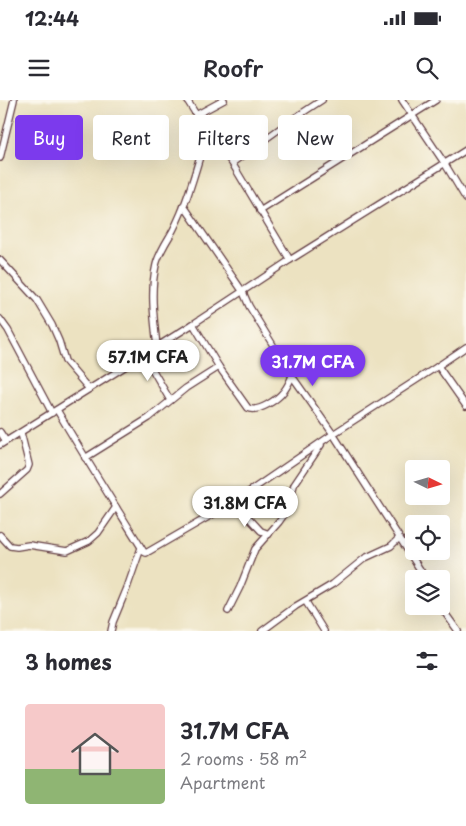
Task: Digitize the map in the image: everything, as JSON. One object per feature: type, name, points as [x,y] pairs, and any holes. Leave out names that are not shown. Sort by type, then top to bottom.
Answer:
[{"type":"street","points":[[0,158],[14,100]]},
{"type":"street","points":[[187,100],[196,115],[224,100]]},
{"type":"street","points":[[232,163],[322,100]]},
{"type":"street","points":[[402,100],[466,199]]},
{"type":"street","points":[[260,211],[436,100]]},
{"type":"street","points":[[0,445],[466,150]]},
{"type":"street","points":[[157,346],[154,319],[156,267],[159,256],[184,206],[200,160]]},
{"type":"street","points":[[230,160],[290,260]]},
{"type":"street","points":[[184,206],[243,292],[249,306],[292,376],[333,434],[420,570]]},
{"type":"street","points":[[0,260],[37,300],[56,333],[64,361],[89,389]]},
{"type":"street","points":[[0,319],[54,412],[130,527],[144,552],[148,553],[234,502],[466,346]]},
{"type":"street","points":[[193,324],[219,367],[250,410],[256,409],[284,392],[292,376]]},
{"type":"street","points":[[144,355],[170,400]]},
{"type":"street","points":[[438,366],[466,406]]},
{"type":"street","points":[[84,458],[149,418],[170,400],[219,367]]},
{"type":"street","points":[[0,432],[6,441]]},
{"type":"street","points":[[0,494],[27,470],[29,465],[21,433]]},
{"type":"street","points":[[228,611],[240,587],[254,549],[269,534],[286,512],[294,485],[324,441]]},
{"type":"street","points":[[234,502],[261,531],[269,534]]},
{"type":"street","points":[[0,534],[10,546],[29,545],[67,551],[89,541],[98,533],[116,508]]},
{"type":"street","points":[[262,631],[296,606],[306,602],[333,584],[356,565],[391,546],[399,538]]},
{"type":"street","points":[[111,631],[142,548]]},
{"type":"street","points":[[306,602],[324,631]]},
{"type":"street","points":[[446,615],[458,631]]}]
